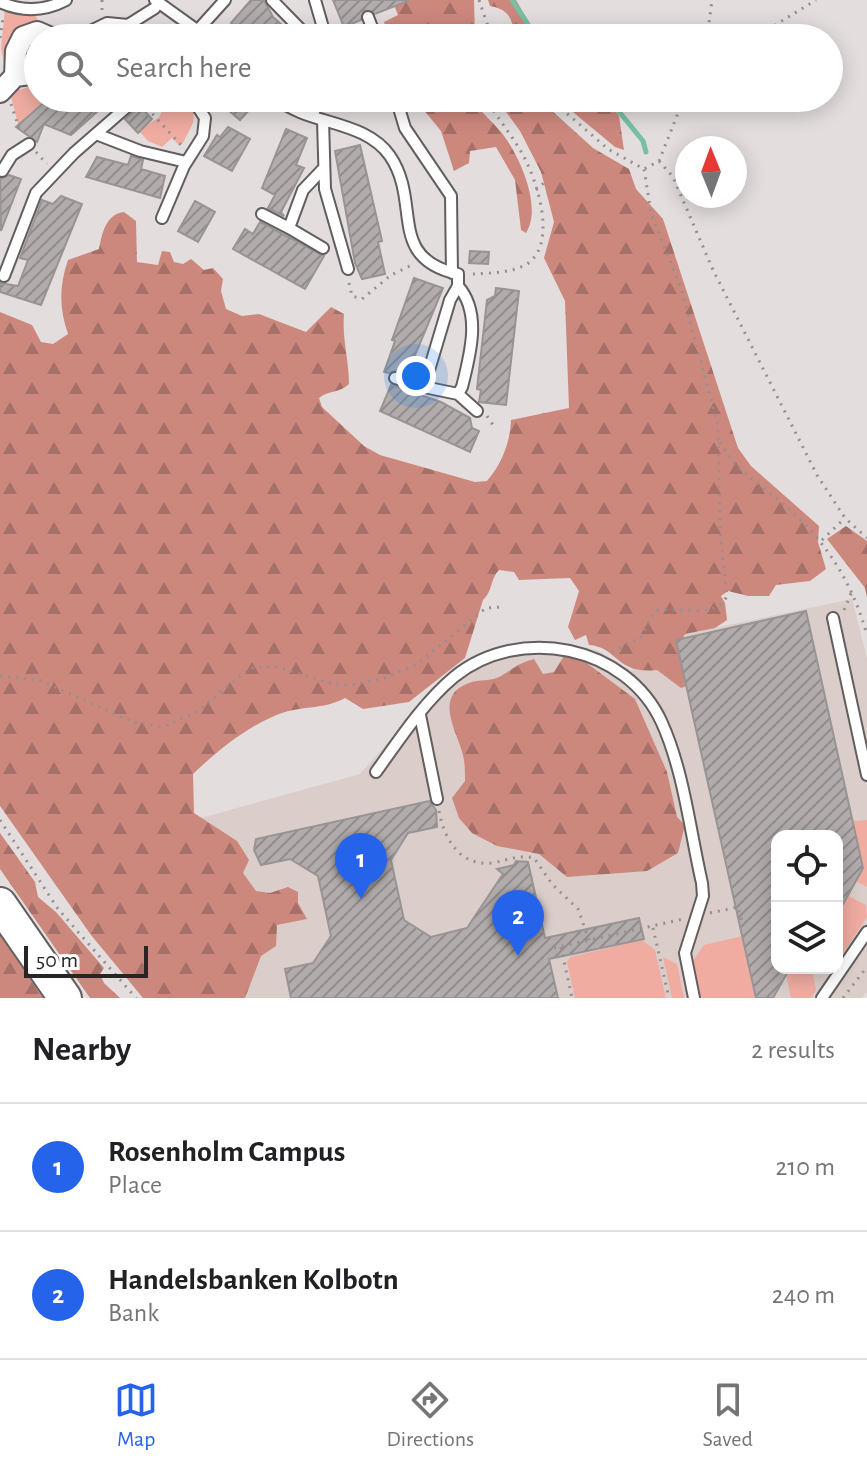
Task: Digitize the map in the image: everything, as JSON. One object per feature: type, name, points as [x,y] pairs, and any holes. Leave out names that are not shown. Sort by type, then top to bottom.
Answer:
[{"type":"main road","points":[[0,904],[65,998]]},
{"type":"street","points":[[7,84],[19,43],[24,39]]},
{"type":"lane","points":[[1,3],[24,9],[47,8],[66,0]]},
{"type":"lane","points":[[203,24],[225,0]]},
{"type":"lane","points":[[272,0],[295,24]]},
{"type":"lane","points":[[315,0],[322,24]]},
{"type":"lane","points":[[129,24],[155,4],[186,24]]},
{"type":"lane","points":[[46,24],[47,8]]},
{"type":"lane","points":[[368,17],[371,24]]},
{"type":"lane","points":[[4,276],[36,193],[122,112]]},
{"type":"lane","points":[[162,218],[188,159],[203,136],[206,124],[200,112]]},
{"type":"lane","points":[[305,112],[369,137],[392,158],[399,173],[413,241],[422,259],[434,268],[455,274]]},
{"type":"lane","points":[[318,112],[322,170],[348,269]]},
{"type":"lane","points":[[400,112],[405,128],[451,196],[455,274],[472,311],[465,376],[458,394]]},
{"type":"lane","points":[[96,134],[140,151],[188,159]]},
{"type":"lane","points":[[2,171],[12,155],[31,146]]},
{"type":"lane","points":[[0,147],[12,155]]},
{"type":"lane","points":[[289,228],[303,190],[322,170]]},
{"type":"lane","points":[[262,214],[323,248]]},
{"type":"lane","points":[[424,387],[450,300],[458,286]]},
{"type":"lane","points":[[395,378],[458,394],[477,411]]},
{"type":"lane","points":[[833,618],[867,775]]},
{"type":"lane","points":[[376,772],[455,676],[489,658],[549,648],[598,657],[643,693],[662,722],[672,751],[702,883],[703,896],[685,953],[694,998]]},
{"type":"lane","points":[[420,715],[437,799]]},
{"type":"lane","points":[[822,998],[867,932]]},
{"type":"path","points":[[479,0],[486,24]]},
{"type":"path","points":[[709,24],[712,0]]},
{"type":"path","points":[[777,24],[816,0]]},
{"type":"path","points":[[0,38],[1,3]]},
{"type":"path","points":[[7,84],[16,128],[31,146]]},
{"type":"path","points":[[149,112],[188,159]]},
{"type":"path","points":[[455,274],[515,269],[532,259],[542,235],[536,190],[523,155],[495,112]]},
{"type":"path","points":[[565,112],[608,149],[644,169],[653,168],[659,161],[678,112]]},
{"type":"path","points":[[659,161],[673,177],[718,281],[787,419],[845,518],[867,538]]},
{"type":"path","points":[[598,657],[635,642],[658,609],[699,610],[723,604],[728,589],[720,532],[719,439],[681,288],[651,213],[644,169]]},
{"type":"path","points":[[536,190],[545,182]]},
{"type":"path","points":[[351,289],[356,298],[368,296],[391,275],[422,259]]},
{"type":"path","points":[[719,439],[738,468],[821,541],[853,589],[867,635]]},
{"type":"path","points":[[821,541],[845,518]]},
{"type":"path","points":[[848,603],[853,589]]},
{"type":"path","points":[[0,676],[39,680],[133,722],[163,727],[198,711],[250,668],[275,666],[341,684],[384,678],[416,665],[486,608],[502,607]]},
{"type":"path","points":[[437,799],[442,825],[454,848],[464,857],[479,862],[517,856],[534,858],[552,884],[578,909],[589,940]]},
{"type":"path","points":[[0,820],[58,909],[136,998]]},
{"type":"path","points":[[653,926],[669,998]]},
{"type":"path","points":[[554,948],[641,929]]},
{"type":"path","points":[[561,947],[572,998]]},
{"type":"path","points":[[843,998],[867,967]]},
{"type":"shaded area","points":[[5,9],[34,14],[38,19],[24,24],[17,31],[4,63],[1,48]]},
{"type":"shaded area","points":[[24,88],[24,112],[31,112],[18,124],[10,93]]},
{"type":"shaded area","points":[[162,112],[194,112],[193,123],[183,143],[179,145],[172,138],[162,147],[148,141],[139,131]]},
{"type":"shaded area","points":[[852,599],[867,658],[867,992],[862,998],[240,998],[190,821],[360,774],[445,678],[471,658],[499,647],[567,644],[599,651],[630,670],[675,662],[671,637]]},
{"type":"shaded area","points":[[867,820],[867,887],[856,881],[863,868],[853,821]]},
{"type":"shaded area","points":[[848,896],[866,905],[867,917],[843,954],[843,904]]},
{"type":"shaded area","points":[[771,929],[771,974],[786,974],[772,998],[701,998],[693,961],[704,945]]},
{"type":"shaded area","points":[[642,940],[655,950],[666,998],[575,998],[567,962],[570,957]]},
{"type":"shaded area","points":[[663,957],[677,964],[684,998],[672,998]]},
{"type":"shaded area","points":[[786,974],[813,974],[816,990],[811,998],[791,998]]},
{"type":"green space","points":[[392,0],[474,0],[475,24],[385,24],[398,15]]},
{"type":"green space","points":[[488,0],[516,0],[530,24],[511,24],[506,13],[490,6]]},
{"type":"green space","points":[[425,112],[482,112],[501,132],[515,153],[527,181],[532,209],[526,233],[521,230],[515,180],[496,147],[470,151],[469,163],[454,171],[441,131]]},
{"type":"green space","points":[[506,112],[553,112],[593,148],[629,169],[636,189],[663,219],[738,448],[751,466],[819,526],[818,542],[826,569],[810,581],[776,585],[769,596],[748,596],[728,591],[721,596],[727,620],[715,628],[685,634],[681,642],[689,685],[681,688],[657,670],[633,668],[606,650],[589,645],[586,635],[575,640],[568,627],[579,591],[570,578],[519,580],[514,572],[499,570],[483,600],[465,658],[409,702],[363,709],[345,698],[330,704],[285,712],[236,738],[193,774],[194,813],[237,841],[249,860],[243,873],[256,891],[270,893],[288,887],[298,892],[298,903],[307,919],[277,925],[276,946],[261,956],[245,998],[143,998],[91,935],[0,806],[0,312],[32,325],[41,342],[53,344],[68,334],[61,297],[68,260],[99,249],[109,220],[124,212],[136,221],[137,262],[158,265],[162,251],[170,252],[174,262],[183,264],[191,259],[204,270],[213,268],[223,279],[221,291],[226,309],[242,316],[259,314],[306,332],[331,307],[344,314],[349,384],[319,398],[322,407],[364,446],[380,455],[475,482],[487,481],[504,452],[511,420],[569,408],[565,301],[544,258],[554,222],[541,172],[520,131]]},
{"type":"green space","points":[[573,112],[616,112],[624,150],[615,147]]},
{"type":"green space","points":[[846,526],[867,541],[867,597],[865,588],[827,539]]},
{"type":"green space","points":[[564,656],[580,658],[635,699],[667,772],[677,817],[685,825],[678,853],[647,871],[567,877],[539,854],[497,846],[472,833],[459,818],[452,798],[465,781],[465,768],[450,716],[452,697],[469,683],[497,678],[519,664],[534,659],[543,674],[554,672]]},
{"type":"green space","points":[[0,833],[35,882],[38,897],[56,912],[104,968],[100,974],[104,983],[120,998],[90,998],[0,869]]},
{"type":"green space","points":[[0,935],[43,998],[0,998]]},
{"type":"building","points":[[251,0],[264,0],[273,17],[281,24],[232,24]]},
{"type":"building","points":[[333,0],[408,1],[375,14],[364,10],[361,20],[343,24]]},
{"type":"building","points":[[33,112],[97,112],[71,135],[44,124],[37,142],[16,127]]},
{"type":"building","points":[[133,112],[146,112],[152,119],[138,133],[125,119]]},
{"type":"building","points":[[231,112],[247,112],[240,120]]},
{"type":"building","points":[[228,127],[250,139],[232,171],[204,156],[217,135],[220,137]]},
{"type":"building","points":[[286,129],[307,138],[296,165],[304,168],[281,212],[284,216],[268,208],[275,195],[262,188]]},
{"type":"building","points":[[360,145],[382,241],[378,242],[385,274],[362,279],[355,263],[335,151]]},
{"type":"building","points":[[131,156],[143,160],[141,169],[165,176],[160,198],[86,177],[97,157],[128,165]]},
{"type":"building","points":[[9,175],[21,179],[1,231],[0,179]]},
{"type":"building","points":[[61,196],[82,204],[41,305],[0,292],[0,283],[18,286],[28,260],[20,258],[42,200],[53,204]]},
{"type":"building","points":[[195,201],[215,212],[198,242],[178,231]]},
{"type":"building","points":[[260,222],[324,256],[305,289],[233,249],[245,229],[253,234]]},
{"type":"building","points":[[470,251],[489,252],[488,264],[469,263]]},
{"type":"building","points":[[414,278],[443,288],[413,360],[420,363],[415,376],[397,370],[384,372],[395,341],[392,340]]},
{"type":"building","points":[[496,288],[519,291],[506,405],[479,402],[481,390],[477,389],[487,300],[495,296]]},
{"type":"building","points":[[391,385],[441,402],[470,418],[472,428],[479,431],[470,452],[380,411]]},
{"type":"building","points":[[806,611],[863,868],[843,904],[843,830],[771,830],[771,974],[787,974],[773,998],[756,998],[676,640]]},
{"type":"building","points":[[429,801],[436,810],[437,827],[408,833],[391,860],[404,920],[431,937],[467,928],[503,874],[497,869],[514,865],[516,861],[528,862],[545,938],[639,918],[644,939],[549,959],[558,998],[291,998],[285,969],[313,963],[331,936],[318,876],[290,859],[261,865],[254,850],[256,839]]},
{"type":"waterway","points":[[512,0],[528,24]]},
{"type":"waterway","points":[[619,112],[643,141],[646,152]]},
{"type":"place","name":"Rosenholm Campus","points":[[361,899]]},
{"type":"place","name":"Handelsbanken Kolbotn","points":[[518,956]]}]
